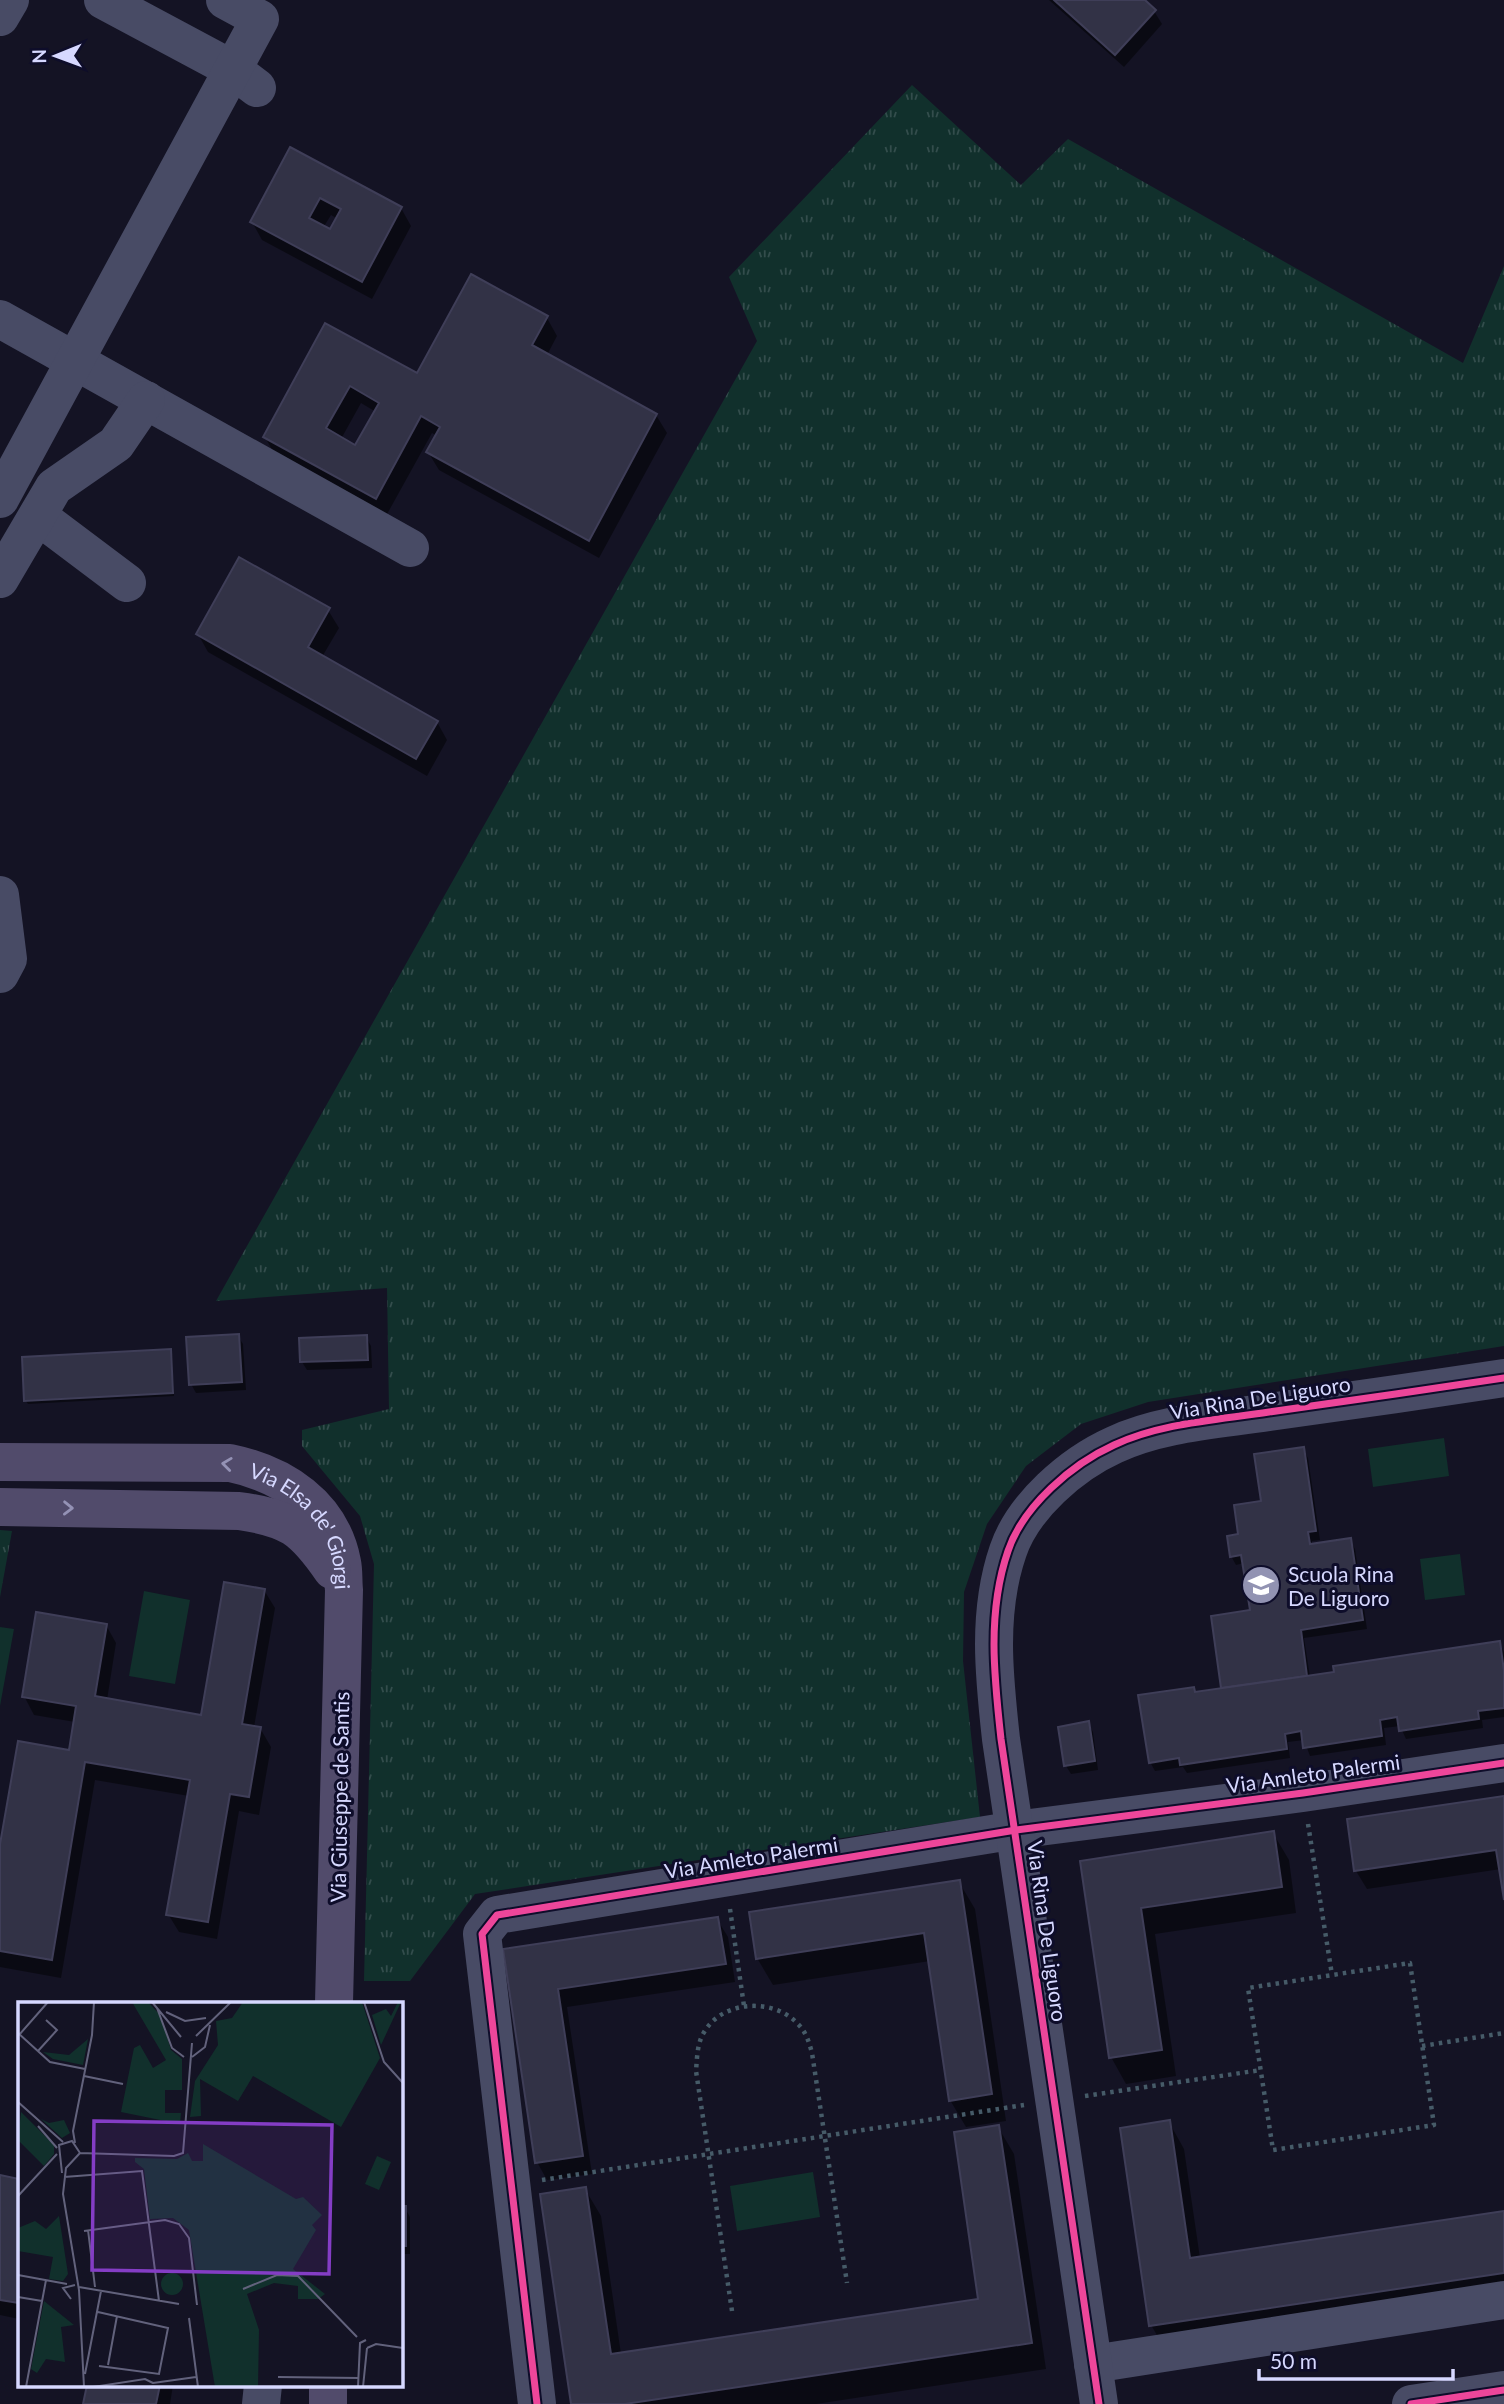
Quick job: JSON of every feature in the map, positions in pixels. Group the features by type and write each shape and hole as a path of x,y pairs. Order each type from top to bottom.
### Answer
{"main road":[{"name":"Via Elsa de' Giorgi","path":"0,1462 207,1462 230,1463 260,1470 285,1481 304,1494 320,1513 342,1562 344,1590"},
{"name":"Via Elsa de' Giorgi","path":"0,1507 239,1511 265,1514 288,1522 306,1535 344,1590"},
{"name":"Via Giuseppe de Santis","path":"334,2002 344,1590"},
{"path":"328,2386 328,2404"}],"street":[{"path":"0,17 9,0"},
{"path":"103,0 244,78"},
{"path":"0,499 75,361 244,78 260,19 225,0"},
{"path":"0,319 410,548"},
{"path":"0,579 54,487 116,444 146,400"},
{"path":"38,516 127,583"},
{"path":"0,895 8,959 0,974"},
{"name":"Via Rina De Liguoro","path":"1099,2404 993,1671 996,1604 1008,1550 1014,1536 1056,1483 1094,1455 1116,1443 1169,1427 1504,1378"},
{"name":"Via Amleto Palermi","path":"537,2404 482,1934 498,1915 1016,1830 1303,1793 1504,1763"},
{"path":"1093,2364 1504,2300"},
{"path":"261,2404 263,2386"},
{"path":"1411,2404 1504,2390"}],"path":[{"path":"1303,1793 1332,1975"},
{"path":"726,1879 744,2006"},
{"path":"1410,1963 1422,2046 1434,2125 1273,2150 1248,1988 1410,1963"},
{"path":"733,2311 696,2071 697,2051 703,2033 728,2011 744,2006 764,2006 780,2011 797,2023 808,2038 847,2283"},
{"path":"1422,2046 1504,2034"},
{"path":"511,2184 1261,2070"}],"green space":[{"path":"912,85 1021,185 1068,139 1463,363 1504,266 1504,1346 1148,1402 1081,1424 1026,1466 987,1524 964,1592 963,1661 980,1817 475,1894 410,1981 364,1981 374,1564 360,1516 302,1446 302,1430 389,1409 387,1288 216,1301 757,341 729,277"},
{"path":"1444,1438 1449,1476 1373,1487 1368,1449"},
{"path":"0,1530 12,1531 0,1597"},
{"path":"1460,1554 1465,1595 1425,1600 1420,1559"},
{"path":"144,1591 190,1600 175,1684 129,1676"},
{"path":"0,1627 14,1629 0,1706"},
{"path":"813,2172 820,2217 737,2231 730,2186"}],"building":[{"path":"1054,0 1145,0 1156,10 1115,55"},
{"path":"290,147 402,207 362,282 250,222","holes":["320,198 341,209 330,229 309,218"]},
{"path":"471,274 548,316 532,345 657,414 589,541 426,452 440,427 421,416 376,499 263,437 325,323 417,373","holes":["350,386 379,403 355,445 326,428"]},
{"path":"239,557 330,608 308,647 438,721 416,759 196,634"},
{"path":"239,1334 242,1382 189,1385 186,1337"},
{"path":"367,1335 368,1360 300,1362 299,1338"},
{"path":"171,1349 173,1393 24,1401 22,1357"},
{"path":"1304,1447 1316,1531 1308,1532 1310,1544 1351,1538 1363,1620 1301,1630 1307,1676 1221,1688 1211,1616 1250,1610 1241,1555 1230,1557 1227,1536 1238,1534 1234,1505 1261,1501 1254,1454"},
{"path":"224,1582 265,1589 242,1724 261,1727 249,1797 230,1794 208,1922 166,1915 190,1780 85,1762 52,1960 0,1951 0,1844 18,1741 69,1750 76,1706 22,1697 36,1612 107,1624 95,1696 201,1715"},
{"path":"1500,1641 1504,1671 1504,1708 1478,1711 1479,1719 1399,1731 1397,1717 1380,1720 1382,1736 1303,1748 1301,1731 1285,1734 1287,1749 1180,1765 1179,1758 1149,1763 1138,1695 1194,1687 1195,1692 1334,1672 1333,1666"},
{"path":"1089,1721 1095,1761 1064,1766 1058,1727"},
{"path":"1504,1796 1504,1900 1496,1850 1354,1871 1347,1819"},
{"path":"1274,1831 1282,1887 1141,1908 1162,2050 1109,2058 1080,1861"},
{"path":"960,1880 992,2094 949,2101 924,1933 756,1959 749,1912"},
{"path":"718,1917 726,1964 558,1989 583,2156 535,2163 503,1949"},
{"path":"1170,2120 1190,2258 1504,2211 1504,2273 1149,2326 1120,2128"},
{"path":"999,2125 1032,2343 625,2404 571,2404 540,2194 586,2187 611,2354 978,2299 954,2132"},
{"path":"0,2175 18,2179 18,2303 0,2300"},
{"path":"402,2206 406,2206 406,2246 402,2246"},
{"path":"87,2386 160,2386 156,2404 83,2404"}],"cycle path":[{"path":"1099,2404 998,1715 995,1621 1001,1574 1008,1551 1025,1518 1051,1488 1098,1453 1132,1438 1190,1423 1504,1378"},
{"path":"537,2404 482,1934 497,1915 1016,1830 1303,1793 1504,1763"},
{"path":"1411,2404 1504,2390"}],"place":[{"name":"Scuola Rina De Liguoro","path":"1261,1585"}]}
